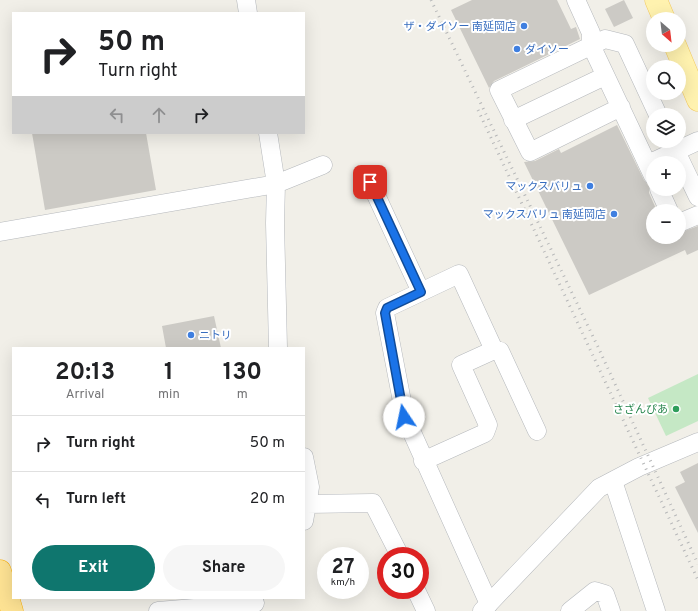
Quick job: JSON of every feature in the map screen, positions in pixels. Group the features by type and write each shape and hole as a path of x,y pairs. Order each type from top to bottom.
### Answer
{"highway":[{"path":"0,571 12,611"}],"main road":[{"path":"656,0 661,12"},
{"path":"678,52 698,100"}],"street":[{"path":"246,0 248,12"},
{"path":"580,1 591,33 591,45 646,161"},
{"path":"621,107 530,152 499,90 605,39 625,44 655,108"},
{"path":"513,120 605,76"},
{"path":"268,134 276,184 275,222 278,347"},
{"path":"686,143 698,141"},
{"path":"663,156 671,148"},
{"path":"674,148 698,198"},
{"path":"0,232 276,184 324,165"},
{"path":"370,182 421,292"},
{"path":"686,220 698,215"},
{"path":"494,350 460,274 387,308 385,313 404,417 486,608 599,488 698,442"},
{"path":"423,461 485,433 488,425 461,365 494,350 500,351 537,431"},
{"path":"305,462 310,487 305,513 373,503 395,547"},
{"path":"613,481 656,611"},
{"path":"570,611 595,591 605,594 611,611"},
{"path":"420,599 426,611"},
{"path":"158,611 256,604"}],"green space":[{"name":"さざんぴあ","path":"698,374 698,421 666,436 648,398"}],"building":[{"name":"ダイソー","path":"472,0 557,0 571,29 576,27 580,39 494,81 489,88 451,10"},
{"path":"624,0 633,18 614,27 605,9"},
{"name":"マックスバリュ","path":"617,125 646,182 646,196 650,196 654,204 646,204 646,244 686,244 686,230 698,226 698,250 687,255 685,250 589,295 524,162 535,161 559,149 561,153"},
{"path":"32,134 146,134 156,190 45,210"},
{"name":"ニトリ","path":"214,316 221,347 166,347 162,326"},
{"path":"698,463 698,533 675,487 685,482 680,472"}],"railway":[{"path":"431,0 598,347 698,564"},
{"path":"478,110 698,580"}],"place":[{"name":"ザ・ダイソー 南延岡店","path":"524,26"},
{"name":"ダイソー","path":"517,49"},
{"name":"マックスバリュ","path":"590,186"},
{"name":"マックスバリュ 南延岡店","path":"614,214"},
{"name":"ニトリ","path":"191,335"},
{"name":"さざんぴあ","path":"676,409"}],"route":[{"path":"370,182 421,292 387,308 385,313 404,417"}]}
